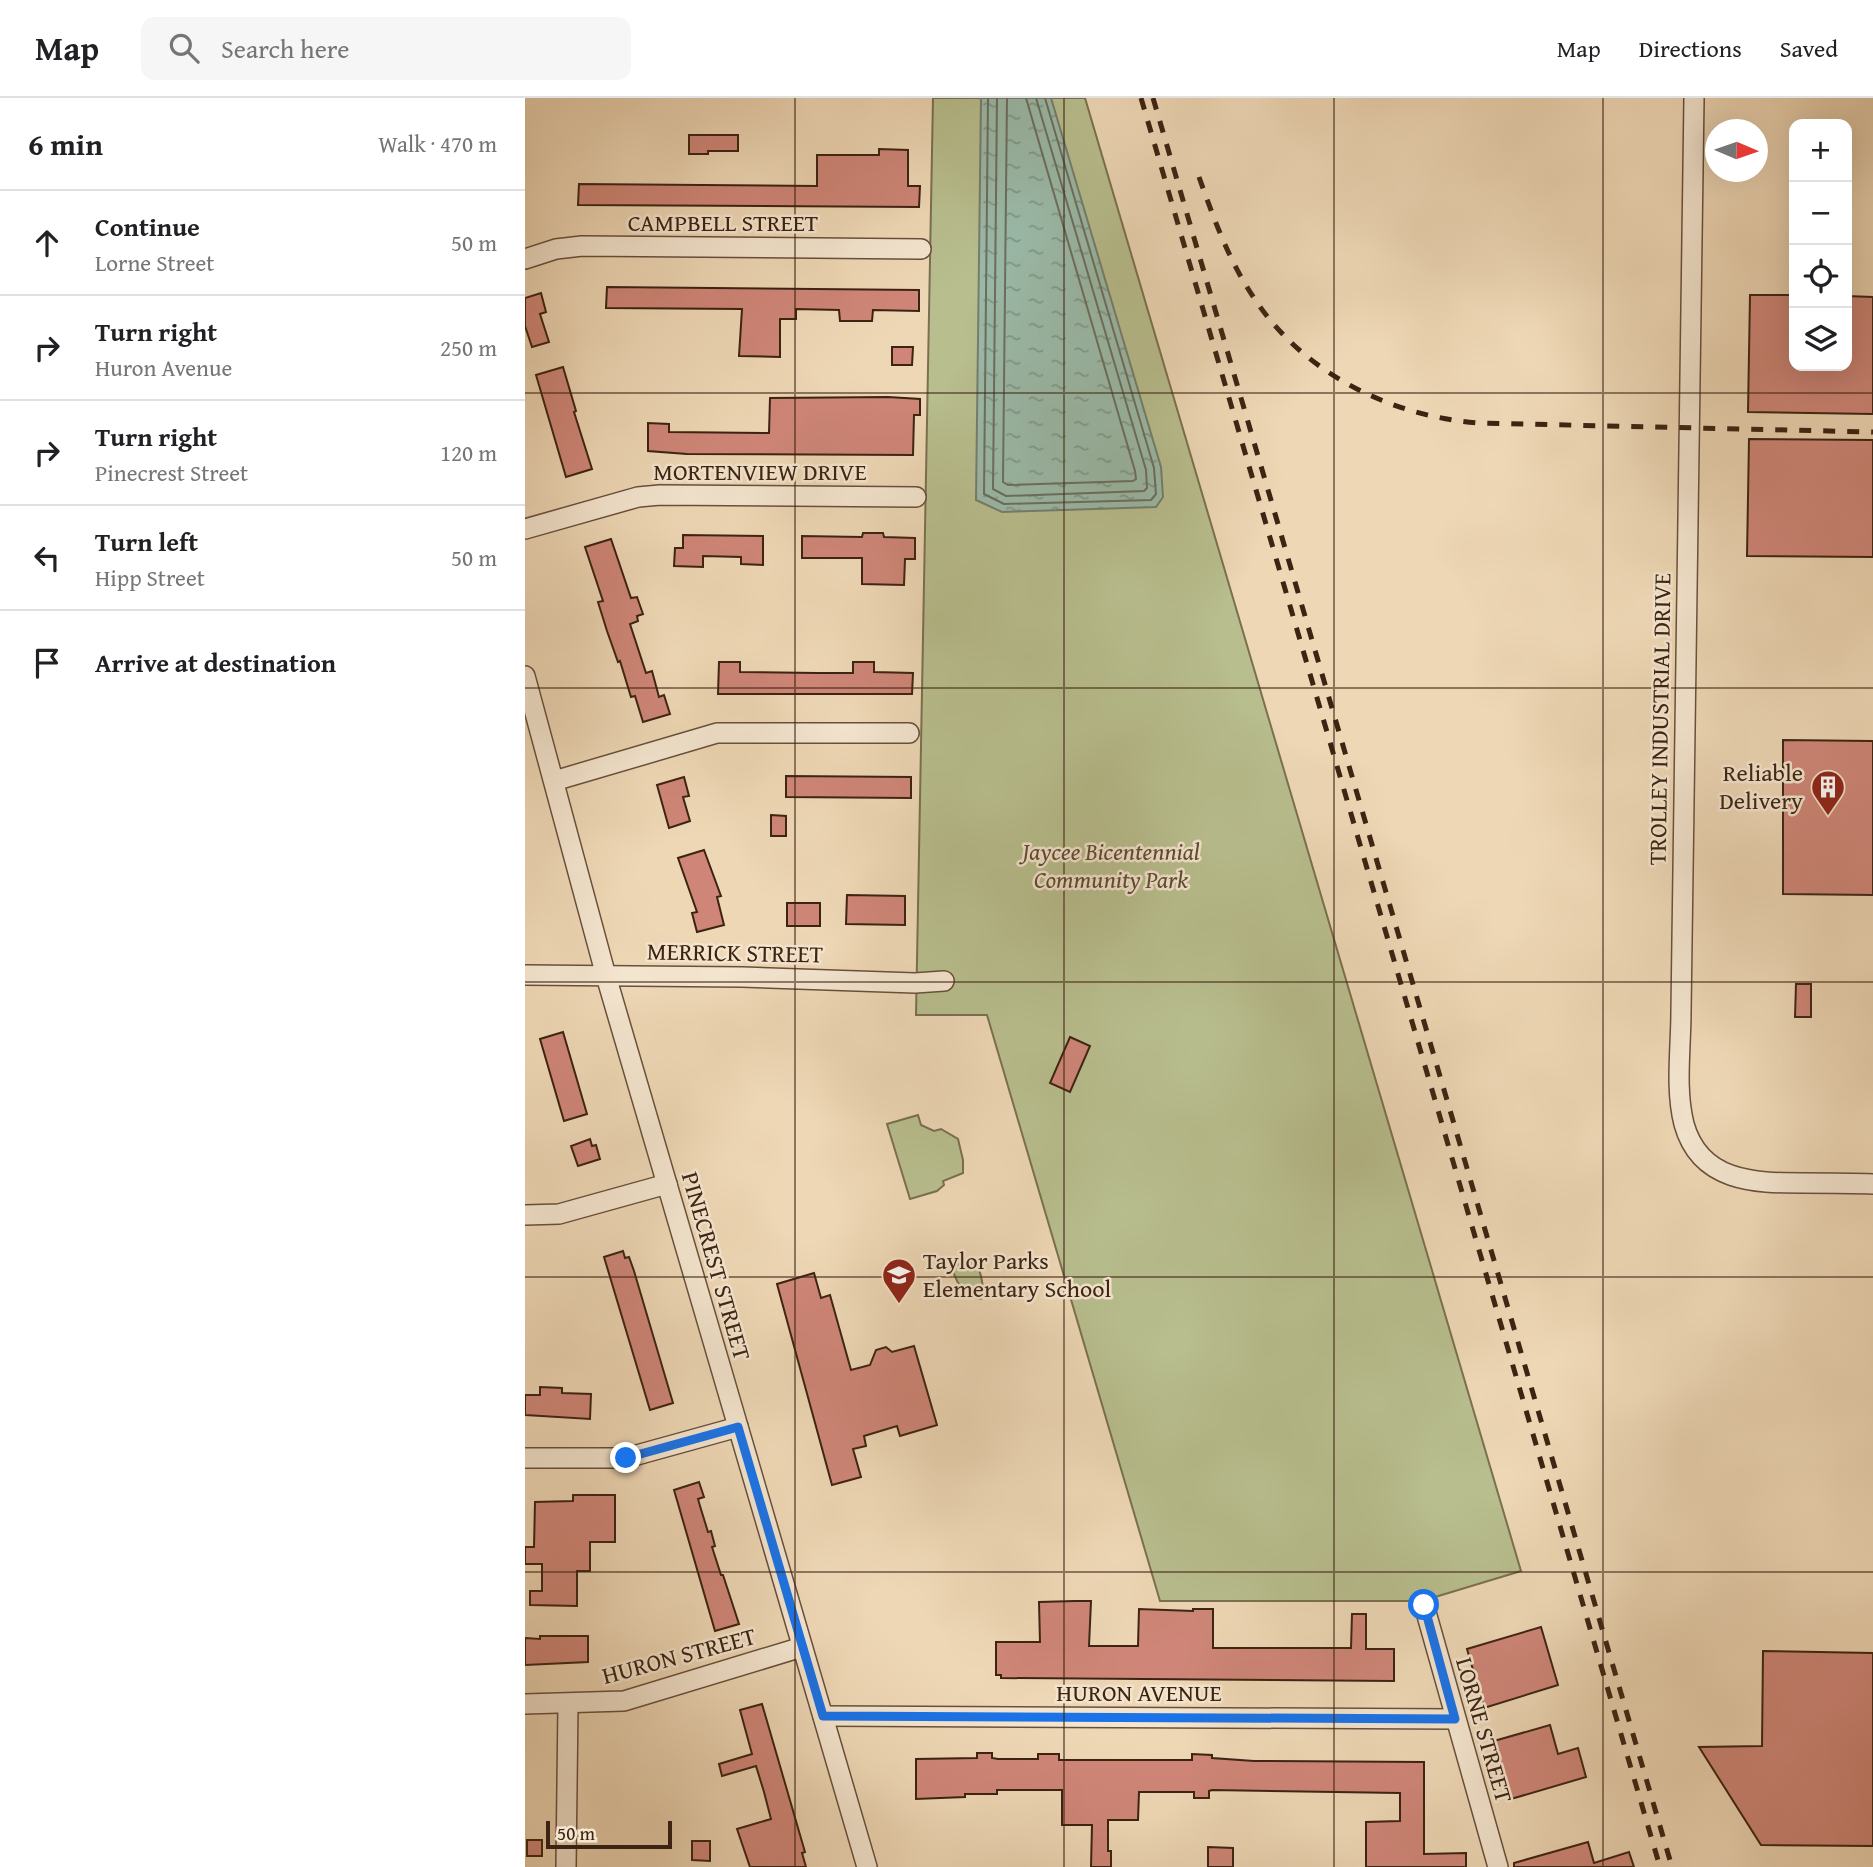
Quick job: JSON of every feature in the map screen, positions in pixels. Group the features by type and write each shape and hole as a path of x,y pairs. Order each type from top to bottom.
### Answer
{"street":[{"name":"TROLLEY INDUSTRIAL DRIVE","path":"1695,98 1681,1036 1681,1098 1684,1124 1700,1157 1712,1166 1745,1181 1873,1184"},
{"name":"CAMPBELL STREET","path":"525,259 556,249 582,246 921,249"},
{"name":"MORTENVIEW DRIVE","path":"525,529 638,497 660,495 916,497"},
{"name":"PINECREST STREET","path":"526,685 606,976 867,1867"},
{"path":"554,781 717,733 909,733"},
{"name":"MERRICK STREET","path":"525,975 742,976 915,983 944,981"},
{"path":"525,1215 559,1214 667,1184"},
{"path":"525,1458 636,1457 738,1427"},
{"name":"LORNE STREET","path":"1424,1605 1498,1867"},
{"name":"HURON STREET","path":"525,1704 624,1701 802,1647"},
{"path":"566,1867 568,1704"},
{"name":"HURON AVENUE","path":"823,1716 1455,1719"}],"green space":[{"name":"Jaycee Bicentennial Community Park","path":"933,98 1085,98 1521,1571 1422,1601 1160,1601 987,1015 916,1015"},
{"path":"918,1115 921,1125 934,1131 941,1129 958,1139 963,1173 943,1181 944,1185 937,1191 910,1199 887,1124"},
{"path":"971,1261 977,1263 981,1276 981,1299 964,1291 951,1266"}],"water":[{"path":"981,98 1051,98 1161,467 1163,497 1156,507 1002,512 976,500"}],"building":[{"path":"689,135 738,135 738,151 689,154"},
{"path":"879,149 908,150 908,186 920,186 919,207 578,205 579,184 817,186 817,155 879,155"},
{"path":"607,287 919,290 919,311 873,310 872,321 840,321 839,310 796,309 796,319 780,319 780,357 739,356 742,309 606,308"},
{"path":"541,293 546,312 540,314 549,342 532,347 525,326 525,298"},
{"path":"1750,295 1789,295 1789,371 1852,371 1852,296 1873,297 1873,414 1748,412"},
{"path":"892,347 913,347 912,365 892,365"},
{"path":"563,367 592,469 566,477 536,375"},
{"path":"770,398 920,399 920,415 914,415 913,455 687,454 648,451 648,423 669,424 669,432 769,433"},
{"path":"1749,439 1873,440 1873,557 1747,556"},
{"path":"863,533 915,538 915,559 905,559 904,585 862,584 862,558 802,558 802,536 862,537"},
{"path":"683,535 763,536 763,565 741,564 741,557 703,556 703,567 674,566 675,548 683,548"},
{"path":"611,539 631,598 637,597 643,614 637,616 638,621 630,624 646,673 652,671 659,697 664,695 670,714 643,722 635,696 631,697 607,631 598,602 603,601 585,547"},
{"path":"719,662 740,662 740,672 853,673 853,662 874,662 874,672 913,673 912,694 718,694"},
{"name":"Reliable Delivery","path":"1783,740 1873,741 1873,895 1783,894"},
{"path":"786,776 911,777 911,798 786,797"},
{"path":"684,777 689,796 683,797 690,821 669,828 657,785"},
{"path":"771,815 786,816 786,836 771,836"},
{"path":"704,850 721,896 717,897 724,925 697,932 692,913 697,912 678,858"},
{"path":"847,895 905,896 905,925 846,924"},
{"path":"787,903 820,903 820,926 787,926"},
{"path":"1796,984 1811,984 1811,1017 1795,1017"},
{"path":"563,1032 587,1114 564,1121 540,1039"},
{"path":"1070,1037 1090,1046 1070,1092 1050,1083"},
{"path":"590,1139 592,1146 596,1145 600,1159 578,1166 571,1146"},
{"path":"623,1251 625,1258 629,1257 634,1271 673,1403 650,1410 604,1257"},
{"path":"814,1273 821,1298 830,1295 851,1370 870,1365 876,1350 886,1347 892,1352 914,1346 937,1425 900,1436 897,1426 864,1436 866,1446 853,1449 861,1477 832,1485 777,1284"},
{"path":"540,1387 562,1388 562,1393 591,1394 590,1419 525,1415 525,1395 540,1395"},
{"path":"699,1482 704,1497 698,1499 708,1532 711,1531 715,1546 712,1547 739,1624 715,1631 674,1490"},
{"path":"573,1495 615,1495 615,1542 590,1542 590,1571 577,1571 577,1606 530,1605 530,1591 542,1591 542,1564 525,1564 525,1547 534,1547 535,1502 573,1501"},
{"path":"1091,1601 1089,1646 1138,1646 1139,1609 1213,1609 1213,1648 1351,1648 1352,1614 1366,1614 1366,1649 1394,1649 1394,1681 1001,1678 1001,1675 996,1675 996,1642 1040,1642 1039,1602"},
{"path":"1541,1627 1558,1685 1484,1708 1467,1649"},
{"path":"540,1636 588,1636 588,1662 525,1665 525,1638 540,1639"},
{"path":"1763,1651 1873,1653 1873,1846 1761,1845 1699,1747 1762,1746"},
{"path":"762,1704 805,1852 802,1853 806,1867 750,1867 737,1829 771,1819 756,1766 722,1776 719,1764 752,1754 740,1710"},
{"path":"1550,1725 1558,1754 1578,1748 1586,1777 1511,1799 1494,1741"},
{"path":"977,1753 992,1753 992,1758 998,1759 1038,1759 1038,1754 1059,1754 1059,1760 1192,1760 1192,1754 1254,1761 1424,1762 1424,1854 1466,1853 1466,1867 1366,1867 1366,1822 1400,1821 1400,1793 1212,1790 1209,1791 1209,1798 1194,1798 1194,1792 1139,1792 1138,1820 1108,1820 1111,1867 1091,1867 1092,1825 1062,1825 1062,1790 997,1790 997,1794 916,1799 916,1759 977,1758"},
{"path":"527,1840 542,1840 542,1856 527,1856"},
{"path":"692,1841 710,1841 710,1861 692,1860"},
{"path":"1588,1842 1594,1863 1629,1852 1634,1867 1514,1867 1514,1863"},
{"path":"1208,1847 1233,1848 1233,1867 1208,1867"}],"railway":[{"path":"1141,98 1660,1867"},
{"path":"1153,98 1672,1867"},
{"path":"1199,177 1216,224 1237,269 1274,325 1323,369 1381,400 1445,419 1478,423 1873,432"}],"place":[{"name":"Reliable Delivery","path":"1828,817"},
{"name":"Taylor Parks Elementary School","path":"899,1305"}],"route":[{"path":"626,1458 738,1427 823,1716 1455,1719 1424,1605"}]}
